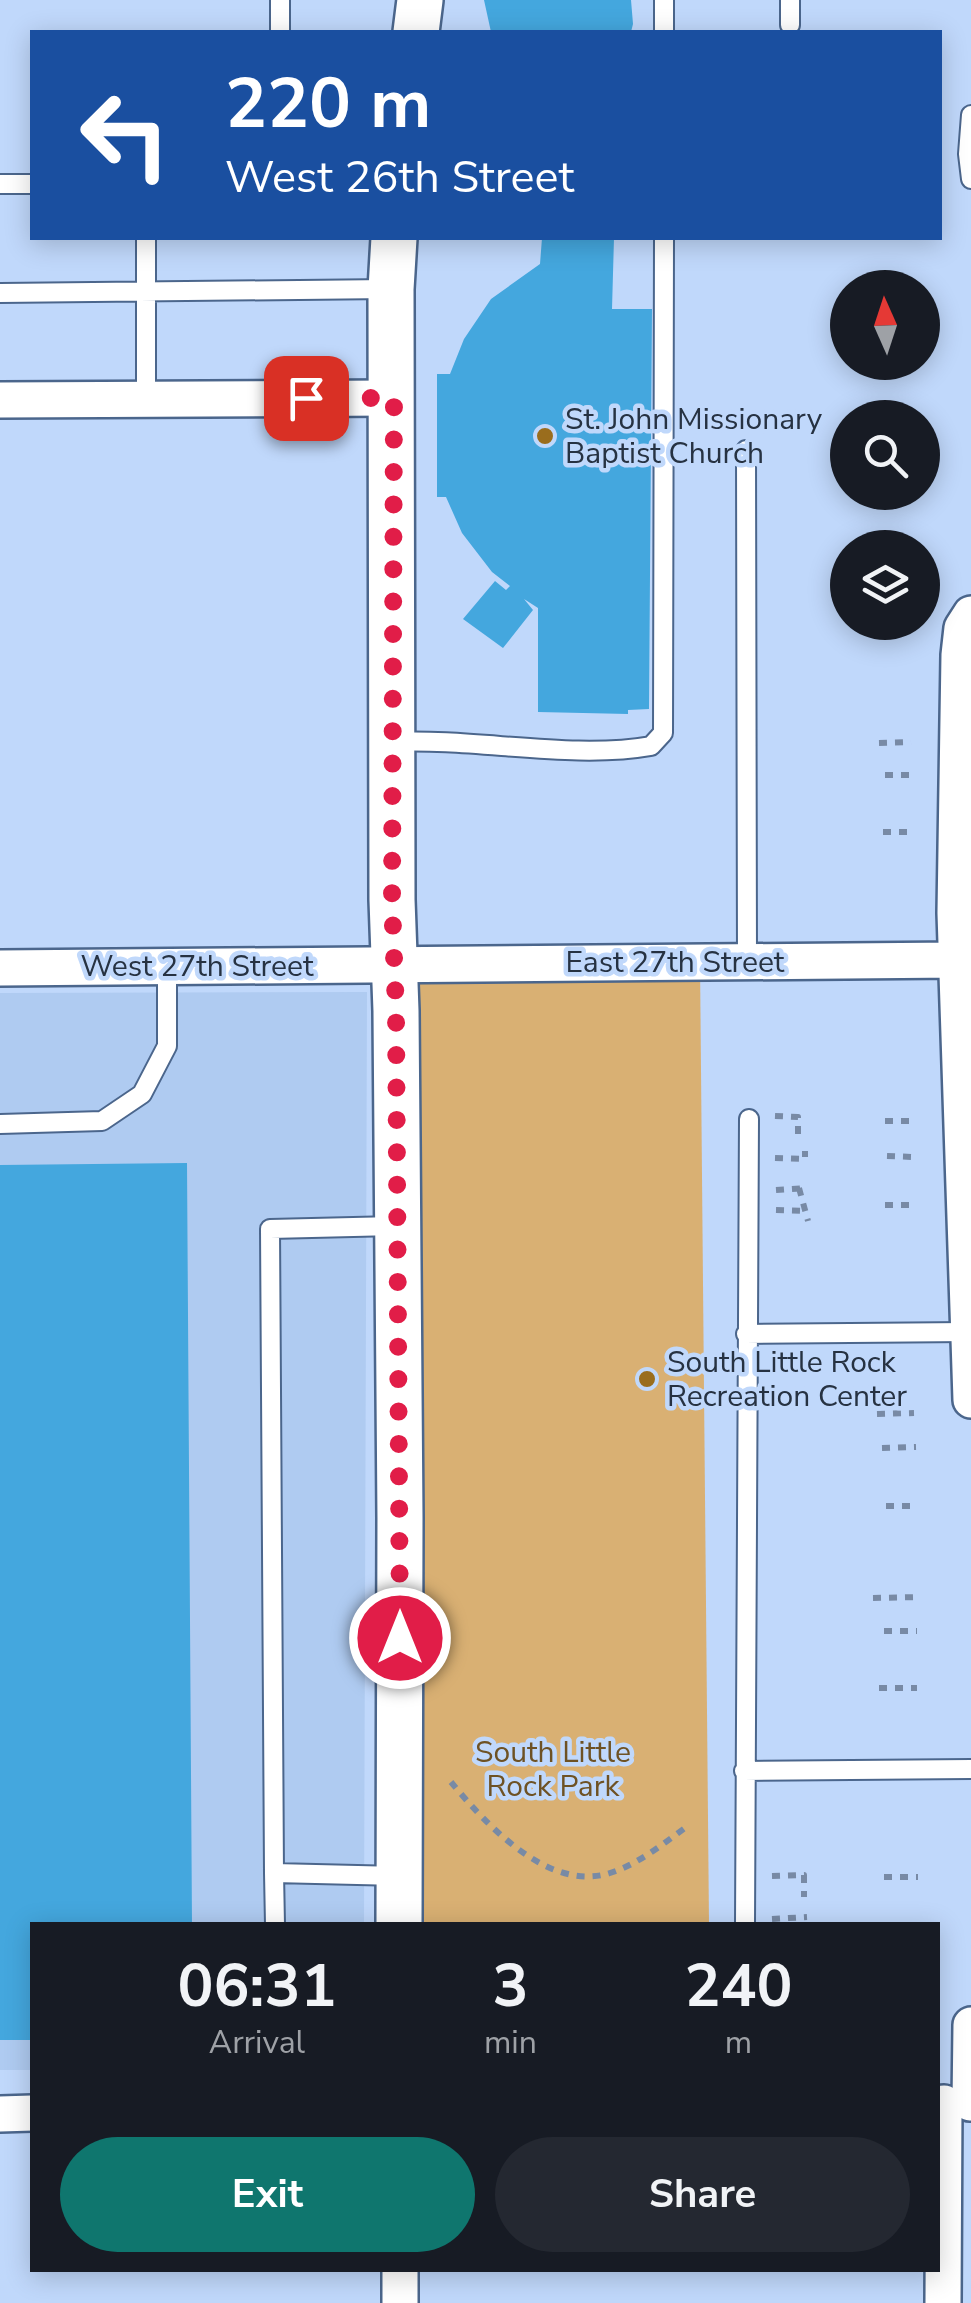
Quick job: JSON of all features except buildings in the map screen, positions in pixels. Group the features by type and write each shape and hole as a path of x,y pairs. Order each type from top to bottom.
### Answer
{"street":[{"path":"416,30 420,0"},
{"path":"394,240 392,742 398,1226 399,1922"},
{"path":"0,400 394,398"},
{"path":"971,614 962,628 959,655 957,960 971,1400"},
{"name":"East 27th Street","path":"394,964 957,960"},
{"name":"West 27th Street","path":"0,968 394,964"},
{"path":"944,2303 956,2103 971,2025"},
{"path":"0,2114 30,2113"},
{"path":"400,2272 400,2303"}],"lane":[{"path":"280,0 280,30"},
{"path":"664,0 664,30"},
{"path":"790,0 790,25"},
{"path":"971,115 971,179"},
{"path":"0,184 30,184"},
{"path":"146,240 146,398"},
{"path":"392,742 436,740 618,750 651,746 663,733 664,240"},
{"path":"0,293 391,289"},
{"path":"746,450 747,962"},
{"path":"0,1124 102,1121 142,1094 167,1046 167,966"},
{"path":"745,1922 749,1120"},
{"path":"275,1922 270,1229 398,1226"},
{"path":"746,1334 970,1332"},
{"path":"744,1771 971,1769"},
{"path":"274,1873 399,1876"}],"path":[{"path":"879,742 911,742"},
{"path":"885,775 912,775"},
{"path":"884,832 912,832"},
{"path":"774,1116 798,1117 798,1137"},
{"path":"884,1121 915,1122"},
{"path":"774,1158 805,1158 804,1151"},
{"path":"887,1156 914,1157"},
{"path":"774,1190 803,1188 800,1197 808,1211 808,1221"},
{"path":"885,1205 914,1205"},
{"path":"774,1210 808,1211"},
{"path":"877,1414 914,1414"},
{"path":"882,1448 916,1447"},
{"path":"886,1506 918,1506"},
{"path":"873,1598 920,1598"},
{"path":"884,1631 917,1631"},
{"path":"879,1688 917,1688"},
{"path":"450,1782 486,1825 523,1854 580,1875 606,1875 632,1864 689,1826"},
{"path":"772,1876 804,1875 804,1897"},
{"path":"884,1878 918,1877"},
{"path":"772,1919 807,1918"}],"shaded area":[{"path":"367,992 364,1922 30,1922 30,2070 0,2070 0,993"}],"green space":[{"name":"South Little Rock Park","path":"700,962 709,1922 399,1922 394,964"}],"place":[{"name":"St. John Missionary Baptist Church","path":"545,436"},
{"name":"South Little Rock Recreation Center","path":"647,1379"}],"route":[{"path":"306,398 394,398 392,900 400,1638"}]}
